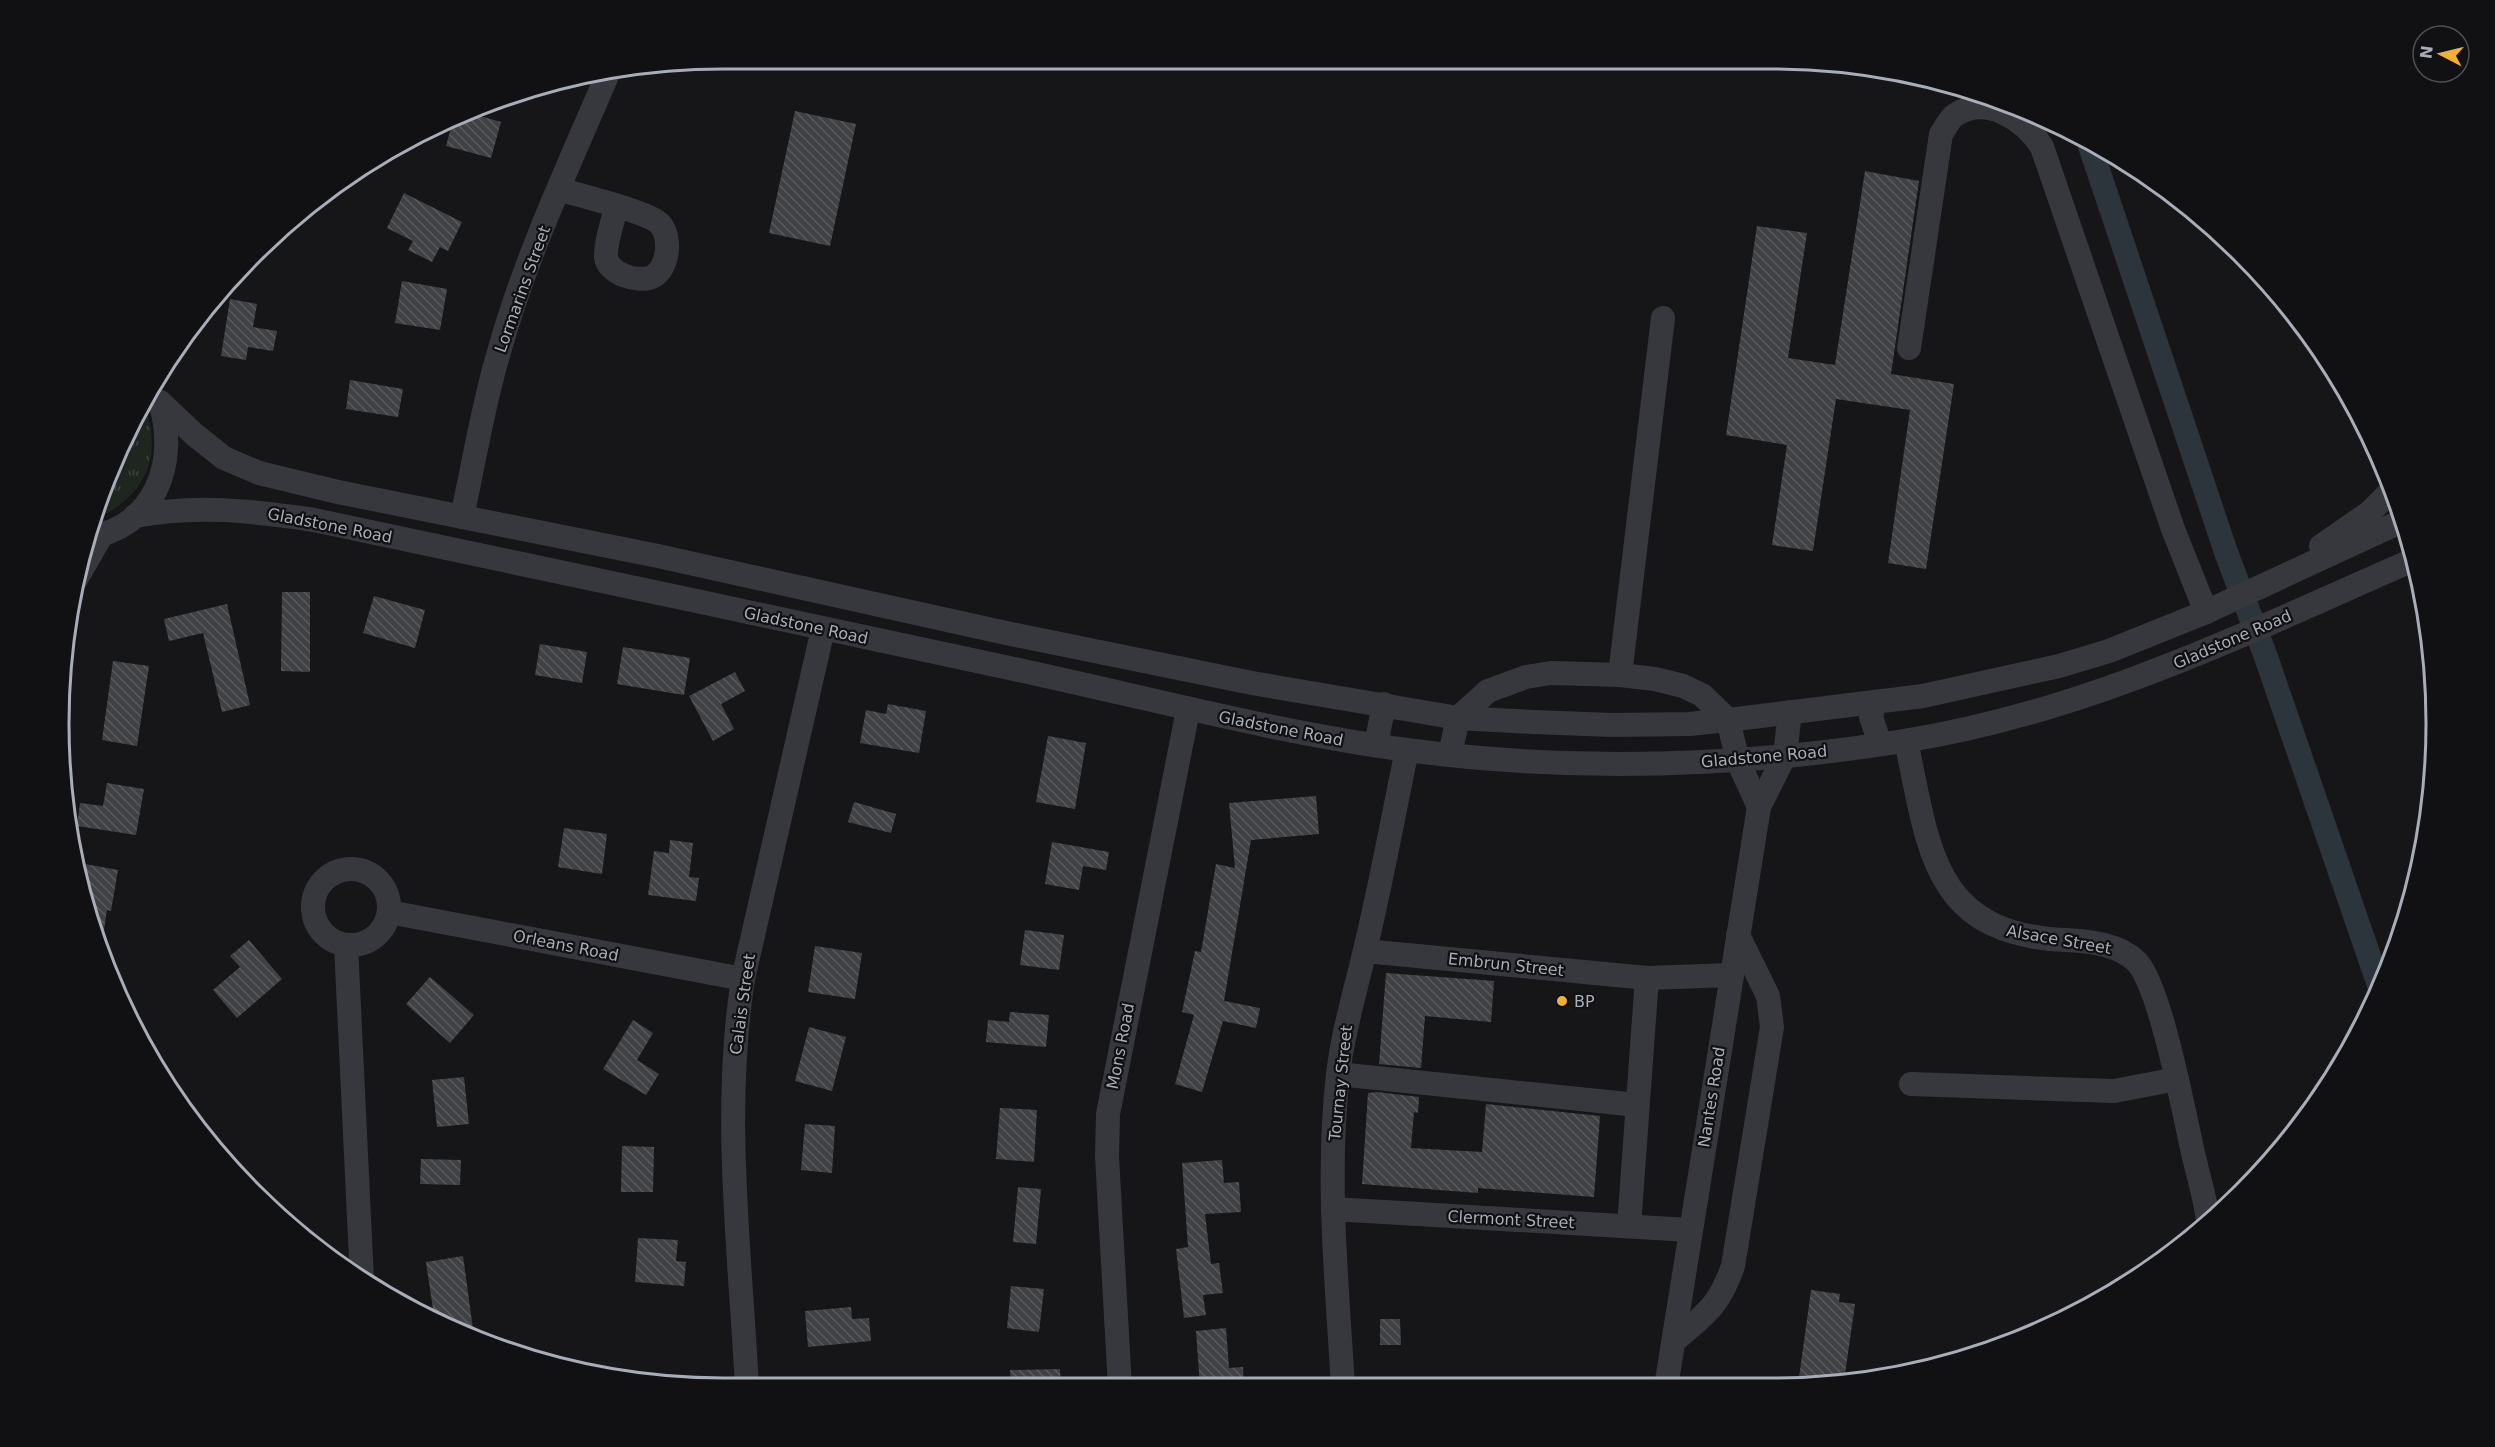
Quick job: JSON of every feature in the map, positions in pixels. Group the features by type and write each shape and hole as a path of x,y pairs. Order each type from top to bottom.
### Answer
{"street":[{"name":"Lormarins Street","path":"462,517 498,352 520,288 605,81"},
{"path":"1909,348 1941,134 1953,116 1974,108 2011,115 2030,129 2042,147 2173,529 2217,607"},
{"path":"559,189 616,207"},
{"path":"1620,675 1664,318"},
{"name":"Gladstone Road","path":"157,395 195,435 224,458 259,473 1166,666 1458,717 1613,725 1689,724 1874,704 1923,696 2059,666 2109,651 2217,607 2395,524"},
{"path":"97,536 119,528 135,516 152,497 163,475 168,450 167,426 157,396"},
{"path":"2264,585 2370,512 2385,497"},
{"name":"Gladstone Road","path":"135,516 170,509 244,509 314,520 1219,716 1407,750 1528,761 1609,764 1738,761 1906,741 2057,707 2144,677 2406,563"},
{"path":"429,544 430,523 437,512"},
{"path":"484,556 492,523"},
{"path":"794,623 793,603 801,588"},
{"path":"854,636 860,614 860,601"},
{"name":"Calais Street","path":"747,1378 732,1098 736,1025 743,979 823,629"},
{"path":"1160,703 1166,666"},
{"path":"1450,754 1458,717 1488,691 1526,677 1551,673 1620,675 1683,686 1702,695 1728,720 1738,761 1759,807"},
{"path":"1219,716 1227,678"},
{"path":"1923,696 1932,720 1933,735"},
{"path":"1376,745 1384,704"},
{"path":"1874,704 1871,717 1880,744"},
{"name":"Mons Road","path":"1119,1378 1107,1157 1108,1114 1188,710"},
{"name":"Nantes Road","path":"1668,1378 1689,1230 1759,807 1785,755 1791,712"},
{"name":"Alsace Street","path":"1906,741 1930,851 1948,887 1962,903 1984,921 2008,932 2040,939 2100,944 2121,951 2136,962 2148,978 2177,1079 2206,1213"},
{"name":"Tournay Street","path":"1342,1378 1333,1209 1333,1140 1338,1074 1346,1021 1365,951 1407,750"},
{"path":"348,868 370,873 386,890 389,912 379,933 369,941 346,945 326,936 314,917 314,894 328,876 348,868"},
{"name":"Orleans Road","path":"389,912 743,979"},
{"path":"1674,1341 1713,1308 1724,1292 1733,1266 1772,1027 1768,996 1738,935"},
{"path":"346,945 361,1269"},
{"name":"Embrun Street","path":"1365,951 1647,978 1731,975"},
{"path":"1629,1226 1647,978"},
{"path":"1338,1074 1637,1105"},
{"path":"1911,1084 2115,1091 2177,1079"},
{"name":"Clermont Street","path":"1333,1209 1689,1230"}],"green space":[{"path":"147,415 152,440 151,457 146,473 126,500 103,515 119,473"}],"building":[{"path":"795,111 856,124 830,246 769,233"},
{"path":"481,116 501,122 491,158 446,146 451,129"},
{"path":"1865,171 1919,181 1891,374 1954,384 1926,569 1888,563 1910,410 1836,399 1813,551 1772,545 1787,445 1726,435 1757,226 1807,233 1788,358 1835,365"},
{"path":"404,193 462,222 448,251 440,247 432,262 408,250 413,241 387,228"},
{"path":"402,281 447,289 440,330 395,323"},
{"path":"230,299 257,304 253,327 277,331 273,351 248,347 246,360 221,356"},
{"path":"350,380 403,389 398,417 346,409"},
{"path":"282,592 310,592 310,672 281,671"},
{"path":"374,596 425,610 415,648 363,633"},
{"path":"227,604 250,705 222,712 203,633 169,641 164,619"},
{"path":"540,644 587,652 582,683 535,675"},
{"path":"623,647 690,658 684,695 617,684"},
{"path":"113,661 149,666 137,746 102,740"},
{"path":"735,672 745,691 721,704 734,729 713,741 689,696"},
{"path":"888,704 926,711 919,753 860,743 866,710 886,714"},
{"path":"1048,736 1086,743 1075,809 1036,802"},
{"path":"107,783 144,789 136,835 78,826 80,803 103,806"},
{"path":"1316,796 1319,834 1251,840 1224,1001 1260,1008 1256,1028 1223,1021 1202,1092 1175,1084 1194,1015 1182,1012 1195,951 1201,952 1216,864 1235,868 1229,803"},
{"path":"854,802 896,814 891,833 848,822"},
{"path":"564,828 607,834 602,874 558,867"},
{"path":"670,840 693,843 689,877 699,878 696,901 648,895 654,851 669,853"},
{"path":"1052,842 1109,852 1106,870 1083,866 1079,890 1045,884"},
{"path":"85,864 118,870 111,911 107,910 104,933"},
{"path":"1025,930 1064,935 1059,970 1020,965"},
{"path":"249,940 282,979 237,1018 213,990 240,967 230,956"},
{"path":"815,946 862,953 855,999 808,992"},
{"path":"1386,973 1494,981 1491,1022 1425,1016 1421,1068 1379,1064"},
{"path":"430,977 474,1015 450,1043 406,1004"},
{"path":"1010,1012 1049,1015 1046,1047 986,1042 988,1020 1009,1022"},
{"path":"633,1020 653,1033 637,1060 659,1074 646,1095 603,1069"},
{"path":"809,1027 846,1037 832,1091 795,1081"},
{"path":"464,1077 469,1124 437,1127 432,1080"},
{"path":"1368,1093 1419,1097 1418,1113 1414,1112 1411,1148 1482,1152 1486,1104 1600,1116 1594,1197 1478,1188 1478,1193 1362,1184"},
{"path":"1000,1108 1037,1110 1034,1162 996,1159"},
{"path":"805,1124 835,1126 832,1173 801,1170"},
{"path":"622,1146 654,1147 653,1192 621,1192"},
{"path":"421,1159 461,1160 460,1185 420,1184"},
{"path":"1222,1160 1224,1183 1239,1182 1241,1212 1205,1214 1211,1264 1219,1263 1223,1293 1203,1295 1206,1315 1184,1318 1176,1249 1188,1247 1182,1163"},
{"path":"1018,1187 1041,1189 1036,1244 1013,1242"},
{"path":"638,1238 678,1240 676,1261 686,1262 684,1286 635,1282"},
{"path":"463,1256 473,1328 433,1311 426,1262"},
{"path":"1011,1286 1044,1289 1039,1332 1007,1328"},
{"path":"1811,1290 1840,1294 1839,1302 1855,1304 1845,1373 1799,1377"},
{"path":"851,1307 852,1319 869,1318 871,1341 808,1347 805,1311"},
{"path":"1380,1319 1400,1319 1401,1345 1380,1345"},
{"path":"1226,1328 1229,1368 1243,1367 1244,1378 1199,1378 1196,1331"},
{"path":"1060,1369 1060,1378 1010,1378 1010,1370"}],"waterway":[{"path":"2092,153 2227,555 2266,657 2376,975"}],"place":[{"name":"BP","path":"1562,1001"}]}
